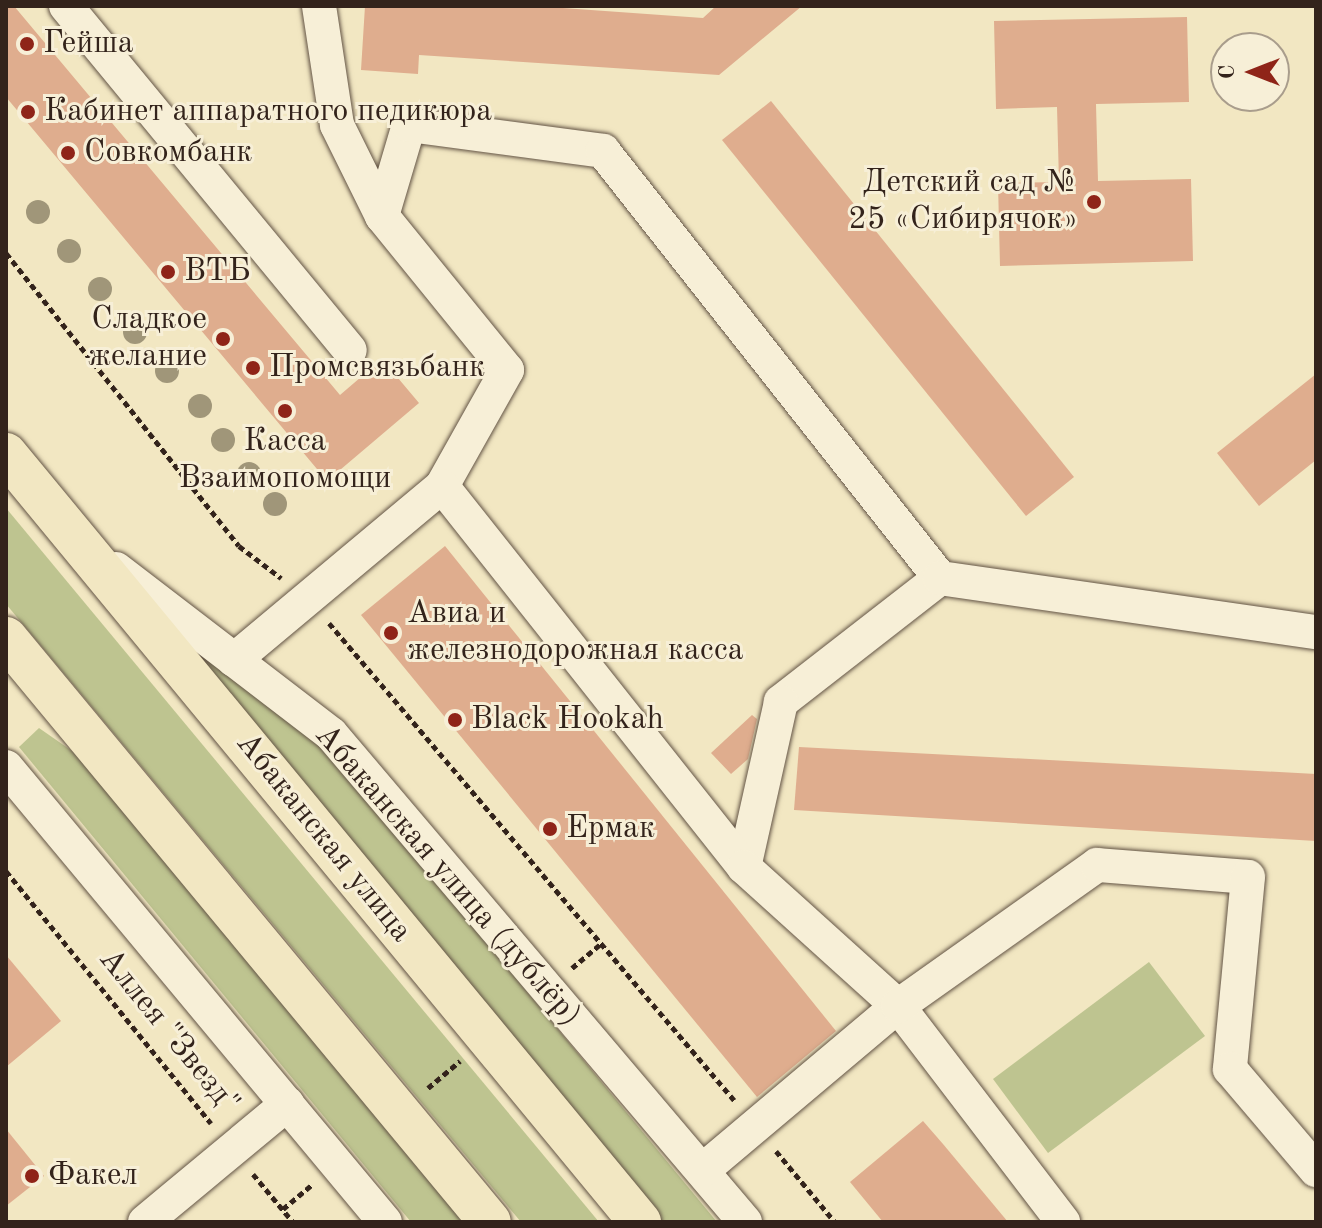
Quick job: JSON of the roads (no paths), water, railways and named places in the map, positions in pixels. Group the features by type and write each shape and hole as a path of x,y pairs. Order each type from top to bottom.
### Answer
{"main road":[{"name":"Абаканская улица","path":"6,454 640,1222"},
{"path":"6,638 490,1222"}],"street":[{"path":"66,6 350,350"},
{"path":"234,660 442,486 507,370 382,216 337,125 319,6"},
{"path":"382,216 409,125 603,151 940,578 1316,632"},
{"path":"442,486 744,867 898,1006 1063,1222"},
{"name":"Абаканская улица (дублёр)","path":"76,538 331,734 545,990 745,1222"},
{"path":"744,867 781,702 940,578"},
{"path":"6,767 385,1222"},
{"path":"703,1170 898,1006 1097,865 1248,877 1230,1069 1316,1170"},
{"path":"145,1222 287,1104"}],"place":[{"name":"Гейша","path":"27,44"},
{"name":"Кабинет аппаратного педикюра","path":"28,112"},
{"name":"Совкомбанк","path":"68,153"},
{"name":"Детский сад № 25 «Сибирячок»","path":"1094,202"},
{"name":"ВТБ","path":"168,272"},
{"name":"Сладкое желание","path":"223,339"},
{"name":"Промсвязьбанк","path":"253,368"},
{"name":"Касса Взаимопомощи","path":"285,411"},
{"name":"Авиа и железнодорожная касса","path":"391,633"},
{"name":"Black Hookah","path":"455,720"},
{"name":"Ермак","path":"550,829"},
{"name":"Факел","path":"32,1176"}]}
